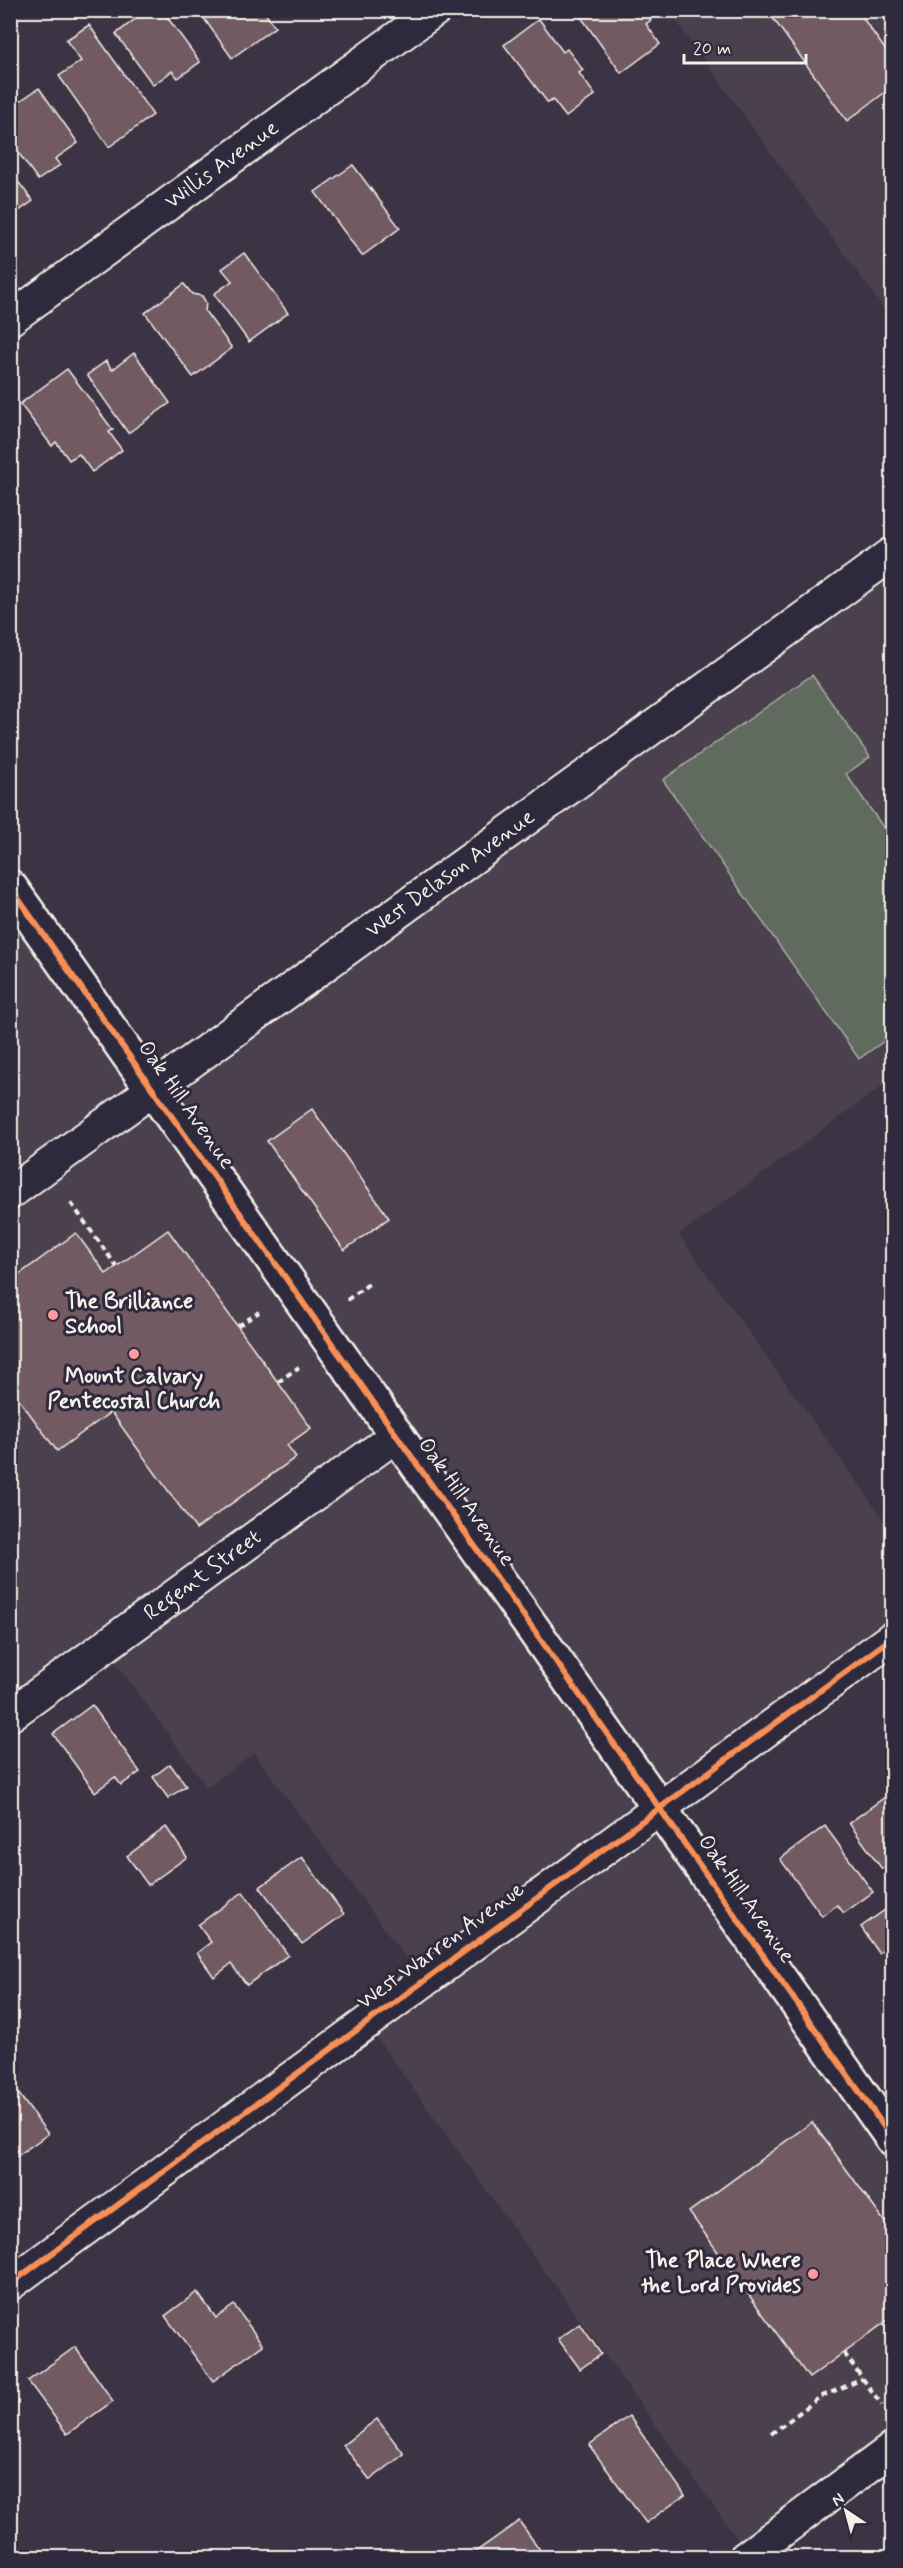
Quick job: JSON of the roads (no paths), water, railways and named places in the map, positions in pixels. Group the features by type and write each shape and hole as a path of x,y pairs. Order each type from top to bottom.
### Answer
{"street":[{"name":"Willis Avenue","path":"10,319 435,10"},
{"name":"West Delason Avenue","path":"10,1193 892,554"},
{"name":"Oak Hill Avenue","path":"10,887 892,2138"},
{"name":"Regent Street","path":"10,1715 397,1436"},
{"name":"West Warren Avenue","path":"10,2284 892,1638"},
{"path":"745,2558 892,2449"}],"place":[{"name":"The Brilliance School","path":"53,1315"},
{"name":"Mount Calvary Pentecostal Church","path":"134,1354"},
{"name":"The Place Where the Lord Provides","path":"813,2274"}]}
